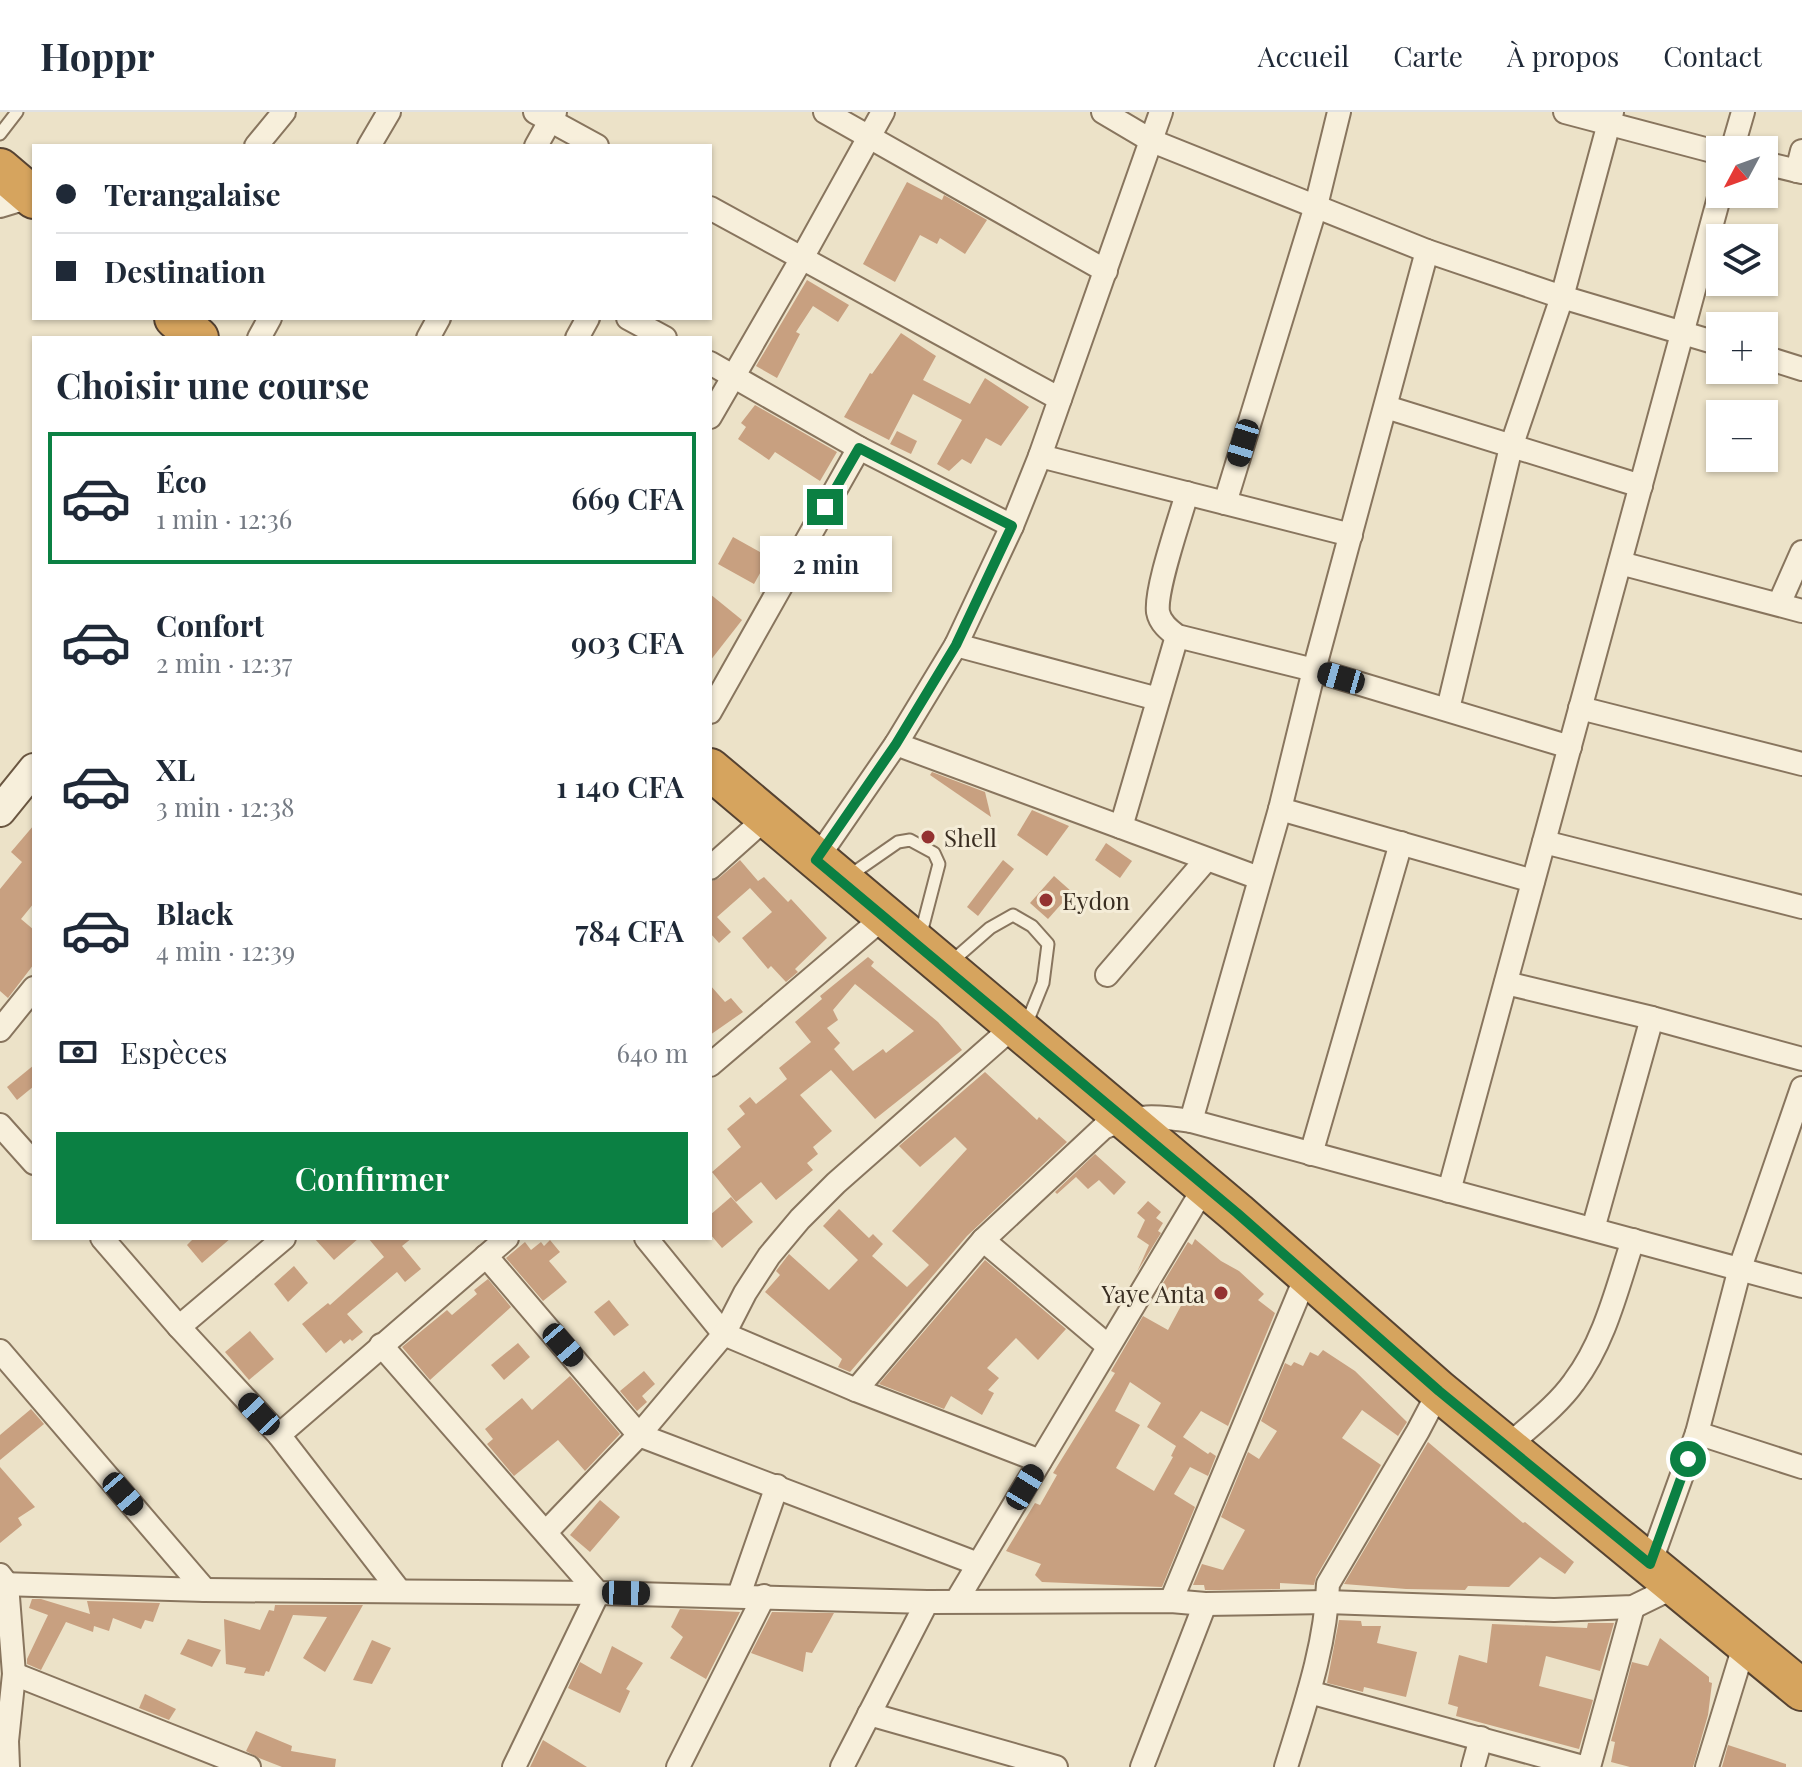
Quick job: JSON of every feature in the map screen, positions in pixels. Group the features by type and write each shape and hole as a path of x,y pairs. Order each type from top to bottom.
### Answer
{"highway":[{"path":"0,169 22,200"},
{"path":"177,320 196,336"},
{"path":"712,771 1205,1186 1439,1391 1802,1690"}],"main road":[{"path":"0,811 32,771"}],"street":[{"path":"258,144 284,112"},
{"path":"370,144 389,112"},
{"path":"825,112 1106,271"},
{"path":"712,414 883,112"},
{"path":"1103,112 1152,141 1427,251 1562,297 1706,339"},
{"path":"829,871 896,744 956,645 1012,526 1040,456 1161,112"},
{"path":"1225,503 1316,206 1339,112"},
{"path":"1565,112 1610,118 1706,149"},
{"path":"1736,136 1743,112"},
{"path":"537,144 547,115 594,144"},
{"path":"1448,709 1511,447 1562,297 1610,118"},
{"path":"1778,163 1800,164"},
{"path":"1449,1191 1716,208"},
{"path":"712,209 1060,399"},
{"path":"1191,1121 1280,809 1314,670 1427,251"},
{"path":"632,320 661,336"},
{"path":"1778,361 1802,369"},
{"path":"712,364 859,448 1012,526"},
{"path":"1386,407 1641,486"},
{"path":"712,708 859,448"},
{"path":"1040,456 1351,535"},
{"path":"1187,493 1159,596 1158,614 1165,627 1177,636 1314,670 1570,747"},
{"path":"1779,604 1802,552"},
{"path":"1620,563 1802,611"},
{"path":"1121,827 1177,636"},
{"path":"956,645 1158,699"},
{"path":"1580,708 1802,764"},
{"path":"896,744 1259,878"},
{"path":"1280,809 1533,881"},
{"path":"712,866 766,818"},
{"path":"1544,842 1802,907"},
{"path":"1311,1154 1401,843"},
{"path":"1107,975 1206,860"},
{"path":"712,1063 884,917"},
{"path":"1506,983 1652,1018 1802,1059"},
{"path":"0,1030 32,990"},
{"path":"1593,1229 1652,1018"},
{"path":"546,1532 639,1435 724,1334 769,1256 800,1219 836,1183 1018,1030"},
{"path":"1309,1692 1586,1767 1633,1607 1663,1575 1740,1268 1802,1088"},
{"path":"856,1390 983,1240 1103,1128 1124,1118 1160,1116 1191,1121 1802,1286"},
{"path":"0,1125 32,1161"},
{"path":"957,1600 1205,1186"},
{"path":"104,1240 279,1435 398,1589"},
{"path":"179,1327 282,1240"},
{"path":"279,1435 505,1240"},
{"path":"648,1240 724,1334 856,1390 1040,1461"},
{"path":"983,1240 1108,1346"},
{"path":"1508,1446 1564,1393 1585,1366 1607,1318 1633,1240"},
{"path":"486,1256 639,1435 978,1564"},
{"path":"1171,1601 1307,1274"},
{"path":"381,1345 598,1593"},
{"path":"0,1351 205,1590"},
{"path":"1286,1767 1309,1692 1328,1584 1439,1391"},
{"path":"1697,1433 1802,1467"},
{"path":"739,1595 777,1486"},
{"path":"8,1767 4,1741 14,1674 2,1581 205,1590 398,1589 927,1602 1327,1602 1554,1610 1633,1607"},
{"path":"514,1767 598,1593"},
{"path":"678,1767 764,1596"},
{"path":"842,1767 927,1602"},
{"path":"1142,1767 1205,1604"},
{"path":"1707,1767 1745,1643"},
{"path":"14,1674 249,1767"},
{"path":"869,1714 998,1760 1056,1767"},
{"path":"1473,1767 1481,1738"}],"lane":[{"path":"0,134 17,112"},
{"path":"829,871 898,842 910,840 934,853 939,864 931,956"},
{"path":"931,956 1013,915 1032,926 1048,944 1043,983 1018,1030"}],"building":[{"path":"907,182 942,200 944,195 987,220 965,254 940,238 937,244 920,235 895,282 863,264"},
{"path":"807,280 849,305 838,322 813,306 796,332 800,334 777,378 756,366"},
{"path":"901,333 936,356 923,380 970,404 985,378 1029,407 1001,446 986,438 971,464 962,459 949,471 937,464 962,420 913,394 889,440 844,417 870,373"},
{"path":"755,405 837,452 820,481 775,452 769,460 738,439 746,427 741,423"},
{"path":"897,431 917,441 911,454 890,444"},
{"path":"733,537 769,557 754,584 718,564"},
{"path":"712,596 742,620 712,658"},
{"path":"932,772 985,792 991,817 930,775"},
{"path":"1032,810 1069,826 1047,856 1017,835"},
{"path":"32,827 32,905 21,919 32,928 32,967 8,998 0,991 0,889 22,862 11,852"},
{"path":"1106,843 1132,861 1120,878 1095,860"},
{"path":"740,860 758,881 764,877 788,902 791,899 827,938 786,982 771,966 768,969 742,938 772,912 750,888 717,917 731,932 719,943 712,935 712,881"},
{"path":"1003,860 1014,869 978,916 967,907"},
{"path":"1054,876 1072,892 1048,919 1030,903"},
{"path":"868,957 874,962 871,966 938,1022 962,1050 875,1119 831,1070 800,1095 832,1131 813,1147 818,1154 807,1163 813,1170 776,1200 761,1182 736,1202 712,1172 741,1147 727,1129 745,1114 739,1106 750,1097 756,1104 787,1079 779,1068 811,1042 795,1022 822,999 820,996","holes":["855,984 914,1031 886,1053 883,1049 853,1071 834,1049 840,1043 827,1028 838,1020 833,1010"]},
{"path":"712,987 725,1002 731,998 743,1012 712,1034"},
{"path":"32,1067 32,1088 17,1100 7,1087"},
{"path":"985,1072 1037,1120 1039,1117 1067,1142 967,1236 850,1372 838,1367 842,1359 765,1292 780,1275 776,1271 789,1254 829,1290 858,1260 823,1226 839,1209 869,1238 873,1234 883,1244 872,1256 907,1287 929,1265 892,1231 967,1149 955,1137 920,1167 899,1146"},
{"path":"1095,1154 1126,1182 1114,1195 1099,1180 1088,1189 1076,1177 1057,1194 1055,1192"},
{"path":"731,1197 753,1222 722,1248 712,1236 712,1213"},
{"path":"1148,1201 1161,1212 1156,1218 1163,1223 1158,1231 1161,1233 1137,1272 1149,1245 1137,1237 1145,1220 1137,1213"},
{"path":"1195,1239 1221,1261 1239,1271 1264,1294 1258,1300 1275,1313 1228,1426 1201,1411 1183,1437 1216,1456 1208,1476 1190,1467 1174,1494 1195,1507 1162,1587 1042,1582 1035,1575 1041,1564 1006,1551 1035,1503 1040,1505 1057,1475 1053,1473 1115,1373 1111,1371 1143,1316 1168,1330 1183,1302 1160,1288 1188,1242 1192,1245","holes":["1130,1382 1161,1403 1147,1427 1176,1446 1154,1491 1116,1468 1140,1425 1115,1411"]},
{"path":"192,1240 229,1240 202,1263 187,1245"},
{"path":"316,1240 357,1240 334,1260"},
{"path":"370,1240 410,1240 402,1246 421,1269 405,1282 397,1272 347,1314 363,1332 344,1344 341,1340 326,1353 302,1324 328,1303 330,1305 384,1257"},
{"path":"550,1240 560,1252 549,1261 567,1282 543,1301 506,1258 525,1242 531,1250 541,1242 544,1246"},
{"path":"985,1260 1066,1329 1038,1360 1016,1338 987,1368 999,1378 988,1390 994,1393 982,1415 951,1396 944,1409 879,1384"},
{"path":"294,1266 308,1283 288,1302 274,1284"},
{"path":"488,1279 511,1307 430,1380 402,1347 447,1310 452,1315 477,1294 474,1290"},
{"path":"609,1300 629,1325 614,1336 594,1312"},
{"path":"250,1331 274,1359 249,1380 225,1352"},
{"path":"518,1343 530,1357 504,1380 491,1365"},
{"path":"1323,1350 1355,1371 1407,1422 1398,1436 1362,1410 1342,1438 1381,1465 1314,1585 1280,1583 1280,1589 1205,1590 1204,1585 1193,1585 1202,1564 1223,1570 1245,1530 1221,1517 1248,1452 1259,1459 1277,1431 1261,1421 1285,1363 1291,1366 1294,1362 1303,1366 1310,1352 1318,1356"},
{"path":"644,1371 655,1384 642,1396 647,1402 637,1411 620,1391"},
{"path":"570,1376 620,1434 585,1471 558,1440 514,1476 487,1444 493,1439 485,1429 522,1398 532,1410"},
{"path":"31,1409 44,1424 0,1460 0,1435"},
{"path":"1428,1442 1574,1562 1565,1574 1540,1557 1509,1587 1406,1589 1344,1584"},
{"path":"0,1467 35,1507 18,1518 22,1525 0,1543"},
{"path":"600,1500 620,1517 590,1552 570,1535"},
{"path":"32,1599 90,1614 87,1601 160,1603 153,1622 145,1620 141,1629 113,1618 109,1631 94,1626 93,1632 66,1622 41,1670 27,1664 27,1659 48,1615 29,1608"},
{"path":"275,1605 363,1605 325,1672 303,1658 327,1617 293,1615 269,1672 266,1671 264,1676 244,1673 246,1668 226,1664 224,1619 260,1630 269,1610 274,1611"},
{"path":"680,1609 740,1612 706,1679 670,1658 683,1637 671,1627"},
{"path":"772,1612 834,1613 812,1653 806,1652 803,1672 751,1653"},
{"path":"1339,1620 1361,1621 1362,1626 1381,1626 1377,1643 1417,1652 1406,1697 1364,1687 1363,1692 1327,1683"},
{"path":"1588,1623 1614,1623 1600,1671 1546,1656 1539,1686 1593,1700 1579,1749 1456,1716 1458,1707 1448,1704 1459,1655 1487,1663 1492,1624 1587,1628"},
{"path":"1660,1638 1709,1677 1712,1683 1708,1715 1693,1767 1630,1767 1611,1762 1615,1742 1611,1741 1632,1662 1648,1666"},
{"path":"188,1639 221,1650 212,1667 180,1654"},
{"path":"372,1640 391,1648 372,1684 353,1680"},
{"path":"612,1646 643,1663 626,1689 630,1691 620,1713 568,1688 580,1662 601,1674"},
{"path":"145,1694 176,1709 169,1720 139,1708"},
{"path":"256,1731 292,1746 291,1751 336,1759 335,1767 282,1767 259,1758 246,1751"},
{"path":"543,1740 587,1767 530,1767"},
{"path":"1728,1745 1786,1764 1786,1767 1722,1767"}],"place":[{"name":"Shell","path":"928,837"},
{"name":"Eydon","path":"1046,900"},
{"name":"Yaye Anta","path":"1221,1293"}],"route":[{"path":"825,507 859,448 1012,526 956,645 896,744 816,860 1237,1213 1439,1391 1650,1564 1688,1459"}]}
